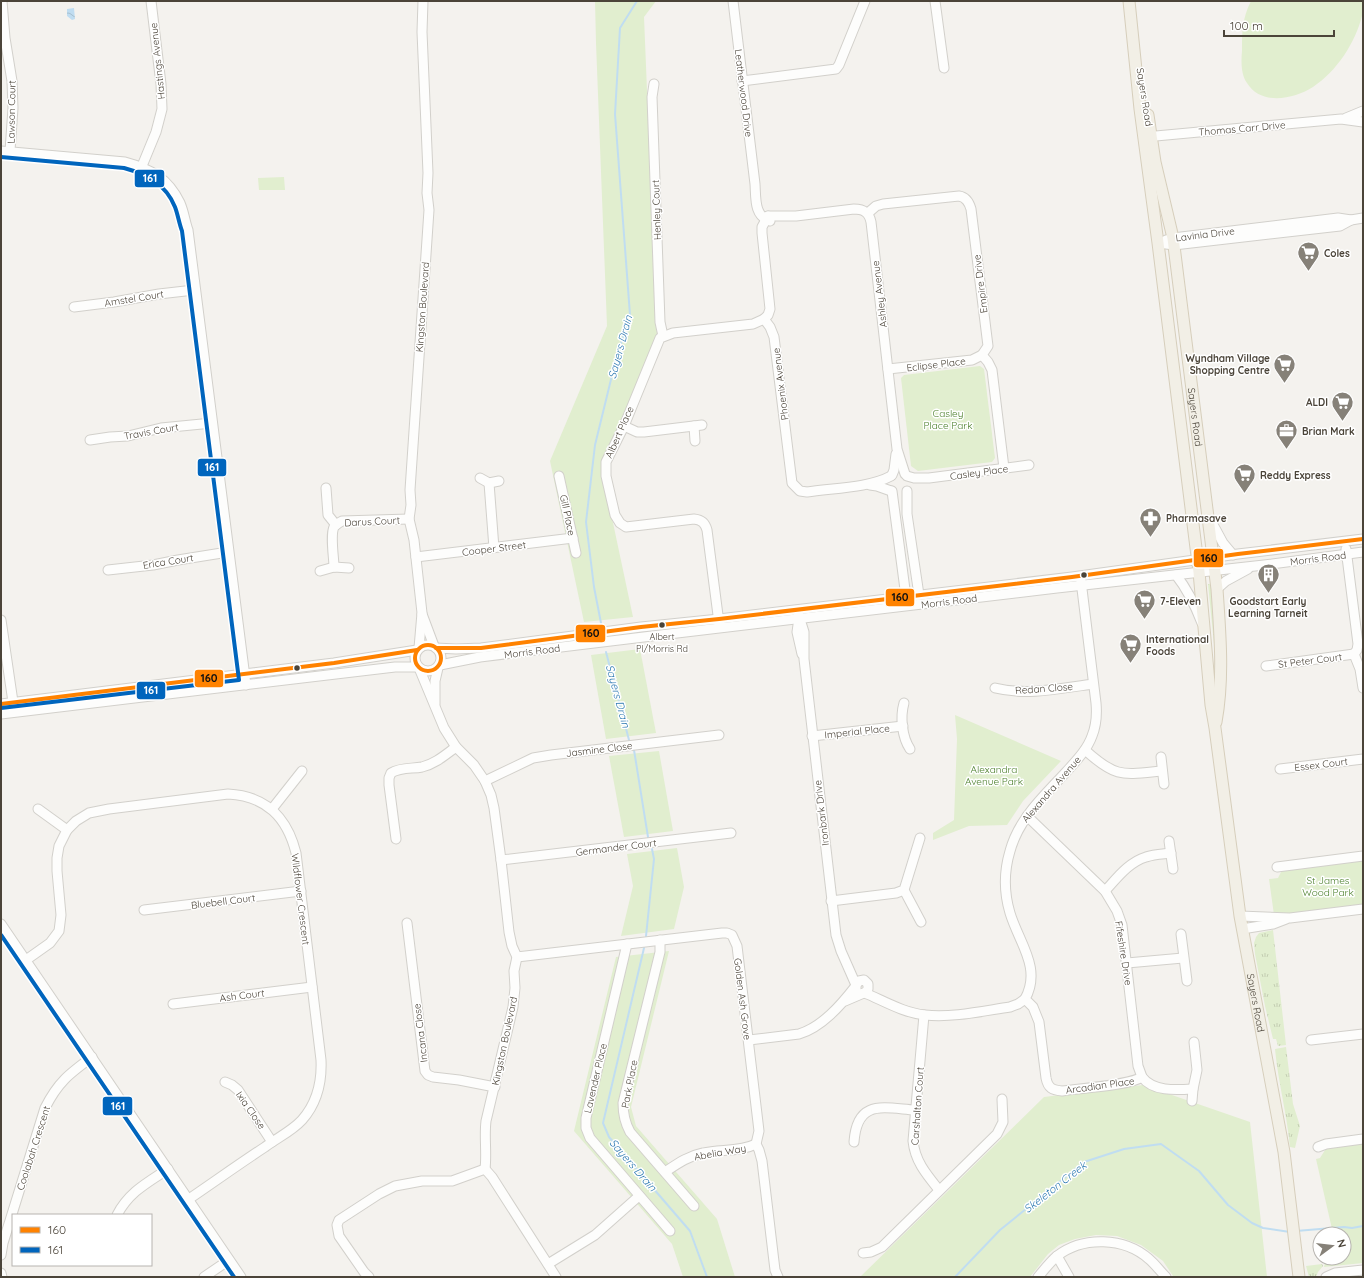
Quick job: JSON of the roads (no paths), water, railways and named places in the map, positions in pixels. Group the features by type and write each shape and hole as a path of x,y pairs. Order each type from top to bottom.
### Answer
{"main road":[{"name":"Sayers Road","path":"1128,1 1145,94 1147,137 1158,243 1199,572 1211,705 1242,929 1284,1152 1299,1277"},
{"name":"Sayers Road","path":"1147,137 1155,162 1173,242 1217,589 1221,671 1219,705 1214,724"}],"street":[{"name":"Lawson Court","path":"2,1 5,38 12,81 13,108 6,151"},
{"name":"Hastings Avenue","path":"142,166 156,132 162,110 161,84 151,1"},
{"name":"Kingston Boulevard","path":"418,649 422,613 413,531 409,519 419,345 429,210 427,193 428,173 422,32 423,1"},
{"name":"Leatherwood Drive","path":"733,1 758,211 760,215 767,218"},
{"path":"742,80 824,70 836,64 842,57 865,1"},
{"path":"935,1 944,68"},
{"name":"Henley Court","path":"654,84 652,96 660,322 663,336"},
{"name":"Thomas Carr Drive","path":"1341,119 1363,111"},
{"name":"Thomas Carr Drive","path":"1147,137 1341,119 1363,122"},
{"path":"6,151 125,162 142,166 164,179 180,204 188,230 194,290 246,685"},
{"name":"Empire Drive","path":"868,213 876,206 883,204 959,196 967,200 971,209 988,346 982,355"},
{"path":"663,336 673,333 753,324 760,322 768,315 770,308 762,233 762,227 767,218 854,209 863,210 868,213"},
{"name":"Ashley Avenue","path":"868,213 871,222 897,449 906,475"},
{"name":"Lavinia Drive","path":"1158,243 1338,218 1351,220 1363,218"},
{"name":"Amstel Court","path":"74,307 194,290"},
{"name":"Phoenix Avenue","path":"764,319 770,327 774,337 792,483 803,492 877,482 891,476"},
{"name":"Albert Place","path":"663,336 657,344 624,426 606,462 606,476 615,515 620,523 626,527 694,519 702,521 708,530 719,624"},
{"path":"982,355 992,370 1004,468"},
{"name":"Eclipse Place","path":"888,369 972,360 982,355"},
{"name":"Travis Court","path":"90,440 110,436 128,436 161,428 212,423"},
{"path":"624,426 637,432 698,426 695,441"},
{"name":"Ashley Avenue","path":"891,476 895,466 897,449"},
{"name":"Casley Place","path":"906,475 914,478 929,478 1029,465"},
{"path":"897,473 906,475 910,481 907,510 919,595 913,605 906,597 891,491 888,483 891,476 897,473"},
{"name":"Gill Place","path":"559,476 576,553"},
{"path":"480,478 489,483 500,481"},
{"name":"Casley Place","path":"908,489 914,483 929,478"},
{"path":"489,483 494,548"},
{"name":"Phoenix Avenue","path":"864,484 877,486 891,491"},
{"name":"Darus Court","path":"326,488 328,515 336,525"},
{"path":"891,491 900,494 908,489"},
{"path":"1206,510 1223,543 1233,555"},
{"name":"Darus Court","path":"334,567 332,536 333,528 342,521 409,519"},
{"name":"Cooper Street","path":"416,557 573,538"},
{"name":"Morris Road","path":"439,666 480,657 798,614 919,595 1080,576 1363,539"},
{"path":"1344,542 1358,644 1357,650 1354,654 1360,669 1363,688"},
{"name":"Erica Court","path":"108,570 153,565 228,552"},
{"name":"Morris Road","path":"798,614 913,605 1214,571 1363,552"},
{"path":"1217,589 1226,581 1253,566"},
{"path":"320,570 334,567 349,568"},
{"path":"1176,575 1185,586 1193,601 1204,631"},
{"name":"Alexandra Avenue","path":"1025,999 1032,984 1031,968 1010,911 1006,893 1007,864 1017,831 1027,816 1085,750 1092,735 1096,719 1096,711 1080,576"},
{"name":"Kingston Boulevard","path":"422,613 435,647"},
{"name":"Ironbark Drive","path":"798,614 797,632 804,659 836,934 847,965 857,984"},
{"path":"1,620 13,702"},
{"name":"Morris Road","path":"435,647 456,649 481,648 641,627 719,624"},
{"path":"1,704 334,663 418,649 428,645 435,647 441,655 439,666 433,671 427,672 418,668 395,667 1,714"},
{"path":"418,649 414,658 418,668"},
{"name":"St Peter Court","path":"1266,666 1354,654"},
{"name":"Kingston Boulevard","path":"435,708 435,681 439,666"},
{"name":"Kingston Boulevard","path":"418,668 444,728 456,747 474,765 485,781 491,795 501,860 509,932 512,946 517,957 514,971 515,988 513,1007 486,1121 484,1139 486,1152 485,1169"},
{"name":"Redan Close","path":"995,688 1004,690 1033,691 1093,684"},
{"name":"Imperial Place","path":"904,703 901,712 906,743 910,749"},
{"name":"Imperial Place","path":"812,736 903,726"},
{"name":"Jasmine Close","path":"485,781 533,758 719,736"},
{"path":"396,839 387,771 422,767 432,764 456,747"},
{"path":"1085,750 1104,766 1118,773 1129,774 1162,771"},
{"path":"1160,757 1164,784"},
{"name":"Essex Court","path":"1280,769 1363,759"},
{"path":"272,809 302,771"},
{"name":"Wildflower Crescent","path":"26,960 50,943 59,931 61,915 57,858 59,846 67,830 76,821 89,813 109,809 228,794 245,796 263,803 281,818 293,840 296,853 321,1060 320,1084 317,1094 308,1111 301,1120 272,1142 189,1199"},
{"path":"38,809 67,830"},
{"name":"Fifeshire Drive","path":"1027,816 1105,891 1117,911 1122,925 1138,1066 1142,1077"},
{"name":"Germander Court","path":"501,860 731,833"},
{"path":"920,838 904,890 921,922"},
{"path":"1170,841 1173,869"},
{"path":"1105,891 1128,867 1138,860 1147,856 1171,853"},
{"path":"1277,867 1363,856"},
{"path":"832,901 896,893 904,890"},
{"name":"Bluebell Court","path":"144,910 301,891"},
{"path":"1240,916 1290,918 1363,909"},
{"path":"1242,929 1273,924 1290,918"},
{"name":"Incana Close","path":"407,923 425,1071 428,1075 433,1077 459,1080 494,1087"},
{"path":"1,924 241,1277"},
{"name":"Golden Ash Grove","path":"517,957 722,933 732,935 737,946 749,1040 759,1131 756,1144 760,1150 762,1161 775,1270 778,1277"},
{"path":"1181,934 1187,981"},
{"name":"Park Place","path":"660,940 660,952 623,1103 623,1111 630,1132 694,1206"},
{"name":"Lavender Place","path":"627,944 585,1123 590,1138 670,1231"},
{"path":"1127,963 1183,958"},
{"path":"749,1040 807,1032 844,1002 857,984 866,982 866,991"},
{"name":"Ash Court","path":"173,1004 312,987"},
{"path":"866,991 901,1009 924,1015 944,1016 1010,1008 1025,999"},
{"path":"844,1002 866,991"},
{"name":"Arcadian Place","path":"1025,999 1033,1007 1039,1022 1046,1078 1048,1085 1051,1088 1062,1091 1126,1083 1138,1080 1142,1077 1158,1087 1172,1090 1193,1089"},
{"name":"Carshalton Court","path":"924,1015 913,1140 916,1155 925,1173 939,1190"},
{"path":"1311,1040 1363,1034"},
{"path":"1192,1101 1197,1070 1194,1042"},
{"name":"Coolabah Crescent","path":"12,1214 51,1096 59,1084 70,1073 92,1058"},
{"name":"Ixia Close","path":"225,1082 238,1090 272,1142"},
{"path":"863,1253 871,1252 882,1247 997,1134 1003,1122 1002,1100"},
{"path":"854,1142 859,1119 867,1111 878,1108 915,1110"},
{"path":"1318,1147 1326,1144 1363,1139"},
{"name":"Abelia Way","path":"665,1172 682,1160 693,1155 705,1152 746,1148 756,1144"},
{"path":"118,1214 127,1199 138,1189 168,1169"},
{"path":"369,1277 339,1236 337,1225 340,1220 379,1194 395,1186 422,1181 438,1182 452,1180 485,1169 492,1177 556,1277"},
{"path":"548,1264 594,1235 639,1196"},
{"name":"Coolabah Crescent","path":"1,1256 3,1243 12,1215"},
{"path":"1038,1277 1057,1256 1088,1242 1103,1241 1128,1246 1148,1258 1166,1277"},
{"path":"1057,1256 1069,1277"},
{"path":"204,1277 229,1260"},
{"path":"1326,1277 1335,1273 1363,1270"},
{"path":"1,1273 2,1277"}],"water":[{"path":"74,8 75,19 72,20 67,16 67,9"}],"waterway":[{"name":"Sayers Drain","path":"601,623 594,587 586,522 595,445 616,359 630,315 615,114 620,28 637,1"},
{"name":"Sayers Drain","path":"606,652 629,740"},
{"name":"Sayers Drain","path":"634,750 648,837"},
{"name":"Sayers Drain","path":"646,936 654,859 652,849"},
{"name":"Sayers Drain","path":"644,948 603,1123 609,1137 690,1231 707,1277"},
{"name":"Skeleton Creek","path":"955,1277 1000,1230 1084,1162 1124,1149 1161,1144 1199,1171 1228,1205 1252,1223 1263,1228 1290,1232"},
{"name":"Skeleton Creek","path":"1296,1231 1363,1226"}],"place":[{"name":"Coles","path":"1308,272"},
{"name":"Wyndham Village Shopping Centre","path":"1285,384"},
{"name":"ALDI","path":"1343,422"},
{"name":"Brian Mark","path":"1287,450"},
{"name":"Reddy Express","path":"1244,494"},
{"name":"Pharmasave","path":"1150,538"},
{"name":"Goodstart Early Learning Tarneit","path":"1268,594"},
{"name":"7-Eleven","path":"1144,620"},
{"name":"Albert Pl/Morris Rd","path":"662,625"},
{"name":"International Foods","path":"1130,664"}],"park label":[{"name":"Casley Place Park","path":"948,418"},
{"name":"Alexandra Avenue Park","path":"994,774"},
{"name":"St James Wood Park","path":"1328,886"}]}
